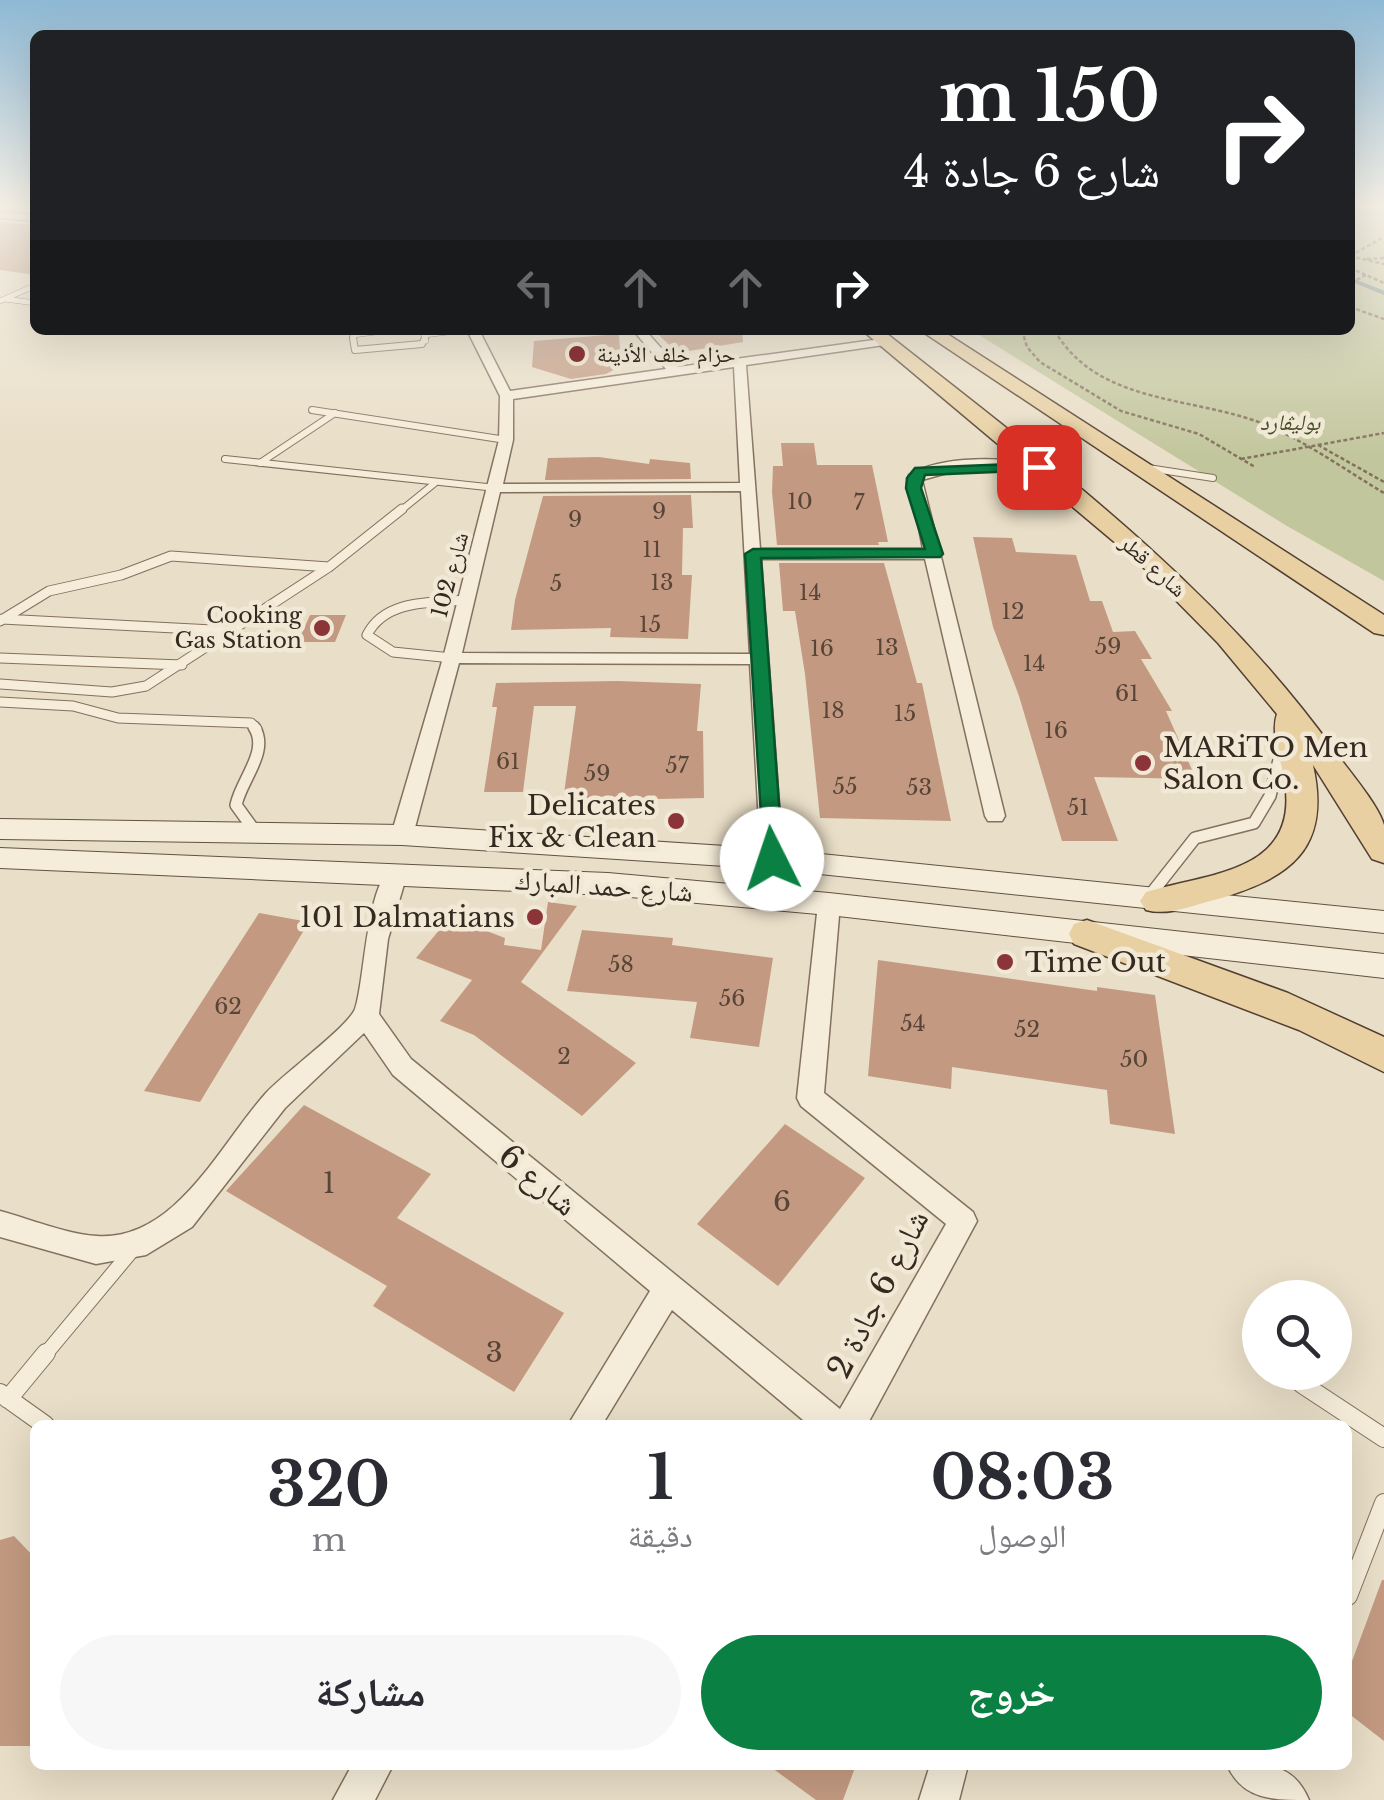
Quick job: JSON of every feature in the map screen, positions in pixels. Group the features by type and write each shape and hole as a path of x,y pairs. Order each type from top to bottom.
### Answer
{"main road":[{"name":"شارع قطر","path":"878,335 1122,538 1225,633 1288,712 1384,852"},
{"path":"937,335 1128,461 1206,499 1384,627"},
{"path":"1152,900 1245,878 1284,853 1303,818 1288,712"},
{"name":"شارع حمد المبارك","path":"1,839 254,830 402,834 772,859 1384,922"},
{"name":"شارع حمد المبارك","path":"1,839 396,874 608,884 829,904 1384,966"},
{"path":"1086,934 1152,963 1287,1006 1384,1056"}],"street":[{"name":"شارع 102","path":"402,834 452,658 506,440 506,396 475,335"},
{"path":"643,335 674,371"},
{"path":"506,396 740,362 878,335"},
{"path":"740,362 772,859"},
{"path":"995,816 914,478 920,471 1039,467"},
{"path":"496,488 748,487"},
{"path":"753,554 935,554"},
{"path":"452,658 759,659"},
{"path":"0,1224 96,1250 136,1245 182,1218 276,1100 366,1016 376,939 396,874"},
{"name":"شارع 6 جادة 2","path":"829,904 810,1098 962,1220 852,1420"},
{"name":"شارع 6","path":"366,1016 402,1066 828,1420"},
{"path":"587,1420 668,1288"},
{"path":"352,1800 371,1770"},
{"path":"939,1800 948,1770"}],"lane":[{"path":"3,300 27,289"},
{"path":"3,300 30,303"},
{"path":"359,335 353,336 355,350 422,344 426,342 424,335"},
{"path":"312,410 506,440"},
{"path":"260,463 336,414"},
{"path":"225,459 496,488"},
{"path":"1128,461 1168,473 1213,478 1206,499"},
{"path":"0,684 121,692 146,686 329,567 435,483"},
{"path":"1,620 49,592 131,572 171,556 329,567"},
{"path":"452,658 392,652 367,635 378,618 390,611 466,600"},
{"path":"1,620 232,631"},
{"path":"0,658 182,665"},
{"path":"0,702 73,706 118,718 251,723 260,730 262,739 240,786 236,806 254,830"},
{"path":"1152,900 1196,838 1254,824 1270,796 1280,756 1292,750"},
{"path":"38,1420 4,1396 136,1245"},
{"path":"1311,1390 1384,1438"},
{"path":"1352,1586 1384,1502"}],"path":[{"path":"1355,309 1384,318"},
{"path":"1023,335 1027,347 1040,362 1121,411 1199,434 1255,467"},
{"path":"1058,336 1071,359 1108,380 1248,418 1384,493"},
{"path":"1241,459 1384,434"},
{"path":"1316,443 1384,482"}],"green space":[{"name":"بوليڤارد","path":"1355,289 1384,289 1384,581 1287,526 979,335 1355,335"}],"building":[{"name":"حزام خلف الأذينة","path":"619,335 621,366 606,374 571,379 532,367 534,341"},
{"path":"659,335 742,335 743,342 677,353"},
{"path":"781,443 814,443 817,465 872,465 888,542 777,545 773,466 783,466"},
{"path":"599,457 649,464 650,459 690,463 691,479 545,480 548,458"},
{"path":"691,495 693,528 683,528 682,575 692,575 688,639 610,637 611,628 511,630 515,600 543,496"},
{"path":"973,537 1012,538 1016,552 1076,555 1090,601 1102,601 1113,632 1135,631 1152,659 1141,659 1172,711 1166,711 1196,779 1094,777 1118,841 1062,841 1019,696 993,627"},
{"path":"779,563 884,563 917,683 922,683 951,821 820,818 795,611 783,611"},
{"name":"Cooking Gas Station","path":"310,615 346,615 335,642 298,642"},
{"path":"496,683 701,684 697,731 703,731 704,798 563,801 576,706 534,706 523,792 484,792 497,707 492,707"},
{"path":"548,902 577,906 521,982 636,1063 582,1116 474,1035 440,1021 472,980 416,958 450,917 505,938 504,945 541,950"},
{"path":"259,913 309,922 200,1102 144,1091"},
{"path":"582,930 673,938 672,945 773,958 759,1047 690,1038 697,1002 567,991"},
{"path":"878,960 1097,991 1097,987 1155,995 1175,1134 1110,1124 1107,1090 952,1067 951,1089 868,1076"},
{"path":"304,1105 431,1174 397,1218 564,1313 514,1392 373,1306 387,1286 226,1191"},
{"path":"785,1124 865,1178 778,1286 697,1224"},
{"path":"14,1536 30,1553 30,1746 0,1746 0,1540"},
{"path":"1384,1580 1384,1741 1352,1716 1352,1661"},
{"path":"775,1770 854,1770 843,1800 816,1800"}],"waterway":[{"path":"1374,289 1384,293"}],"place":[{"name":"حزام خلف الأذينة","path":"577,354"},
{"name":"Cooking Gas Station","path":"322,628"},
{"name":"MARiTO Men Salon Co.","path":"1143,763"},
{"name":"Delicates Fix & Clean","path":"676,821"},
{"name":"101 Dalmatians","path":"535,917"},
{"name":"Time Out","path":"1005,962"}],"route":[{"path":"772,859 753,554 935,554 914,488 914,478 920,471 1039,467"}]}
